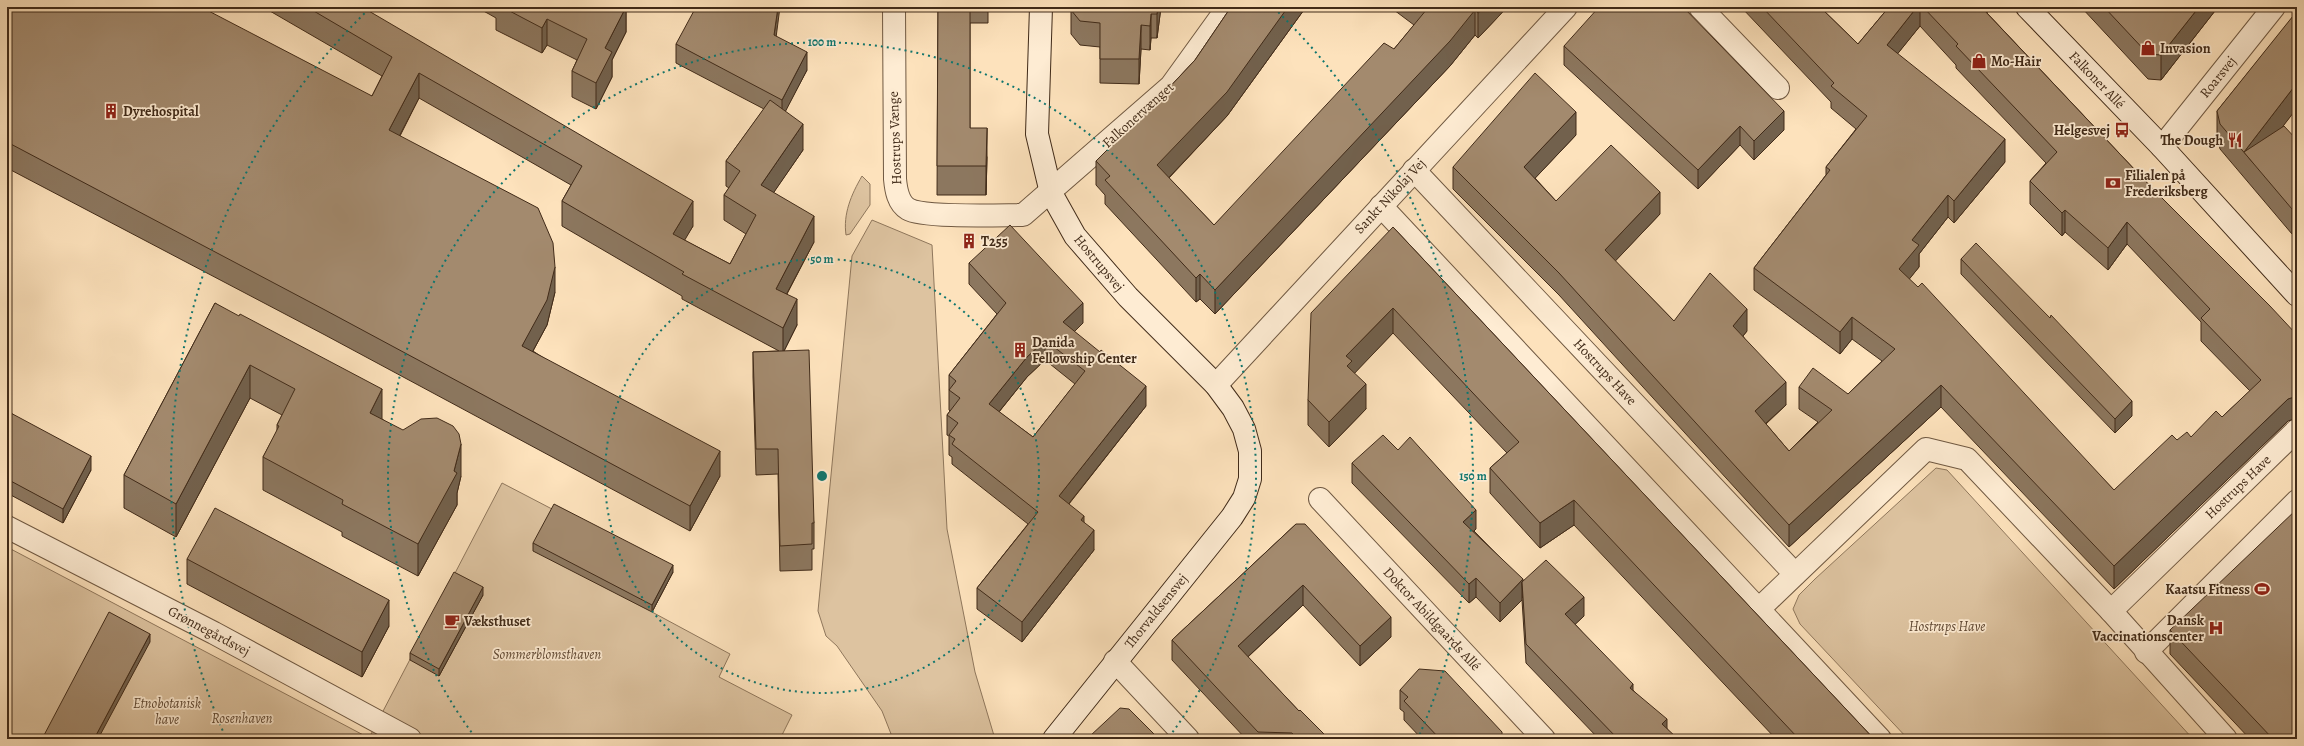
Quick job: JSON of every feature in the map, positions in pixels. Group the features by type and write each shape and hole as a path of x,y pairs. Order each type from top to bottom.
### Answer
{"street":[{"name":"Hostrups Vænge","path":"894,7 895,179 896,189 902,204 908,209 926,214 1023,215 1050,192"},
{"name":"Hostrupsvej","path":"1041,7 1037,134 1050,192 1080,242 1128,297 1216,385 1233,408 1244,430 1250,451 1250,479"},
{"name":"Falkonervænget","path":"1050,192 1171,86 1228,7"},
{"name":"Sankt Nikolaj Vej","path":"1216,385 1566,7"},
{"path":"1700,7 1778,88"},
{"name":"Falkoner Allé","path":"2027,7 2162,147 2297,295"},
{"name":"Roarsvej","path":"2162,147 2271,11"},
{"name":"Hostrups Have","path":"1414,170 1795,574"},
{"path":"1381,206 1760,608 1880,739"},
{"name":"Hostrups Have","path":"2111,611 2297,430"},
{"path":"1760,608 1926,449 1967,459 2111,611 2146,652 2226,739"},
{"name":"Thorvaldsensvej","path":"1054,739 1115,661 1232,517 1244,498 1250,479"},
{"name":"Doktor Abildgaards Allé","path":"1320,499 1544,739"},
{"path":"2146,652 2297,501"},
{"name":"Grønnegårdsvej","path":"7,527 214,633 410,739"},
{"path":"1115,661 1188,739"}],"green space":[{"path":"862,176 870,184 870,205 850,234 846,235 845,227 847,212 854,190"},
{"path":"872,220 932,245 947,529 975,672 995,739 893,739 882,711 837,646 826,636 818,611 852,256"},
{"name":"Hostrups Have","path":"1936,468 1947,470 2193,739 1908,739 1800,624 1793,609 1799,595 1815,579"},
{"path":"502,483 673,572 652,612 730,654 719,677 792,715 780,739 7,739 7,547 369,738"}],"building":[{"path":"7,7 201,7 372,96 392,57 307,7 362,7 693,201 673,234 730,264 756,215 724,195 740,171 726,161 770,100 803,124 761,185 814,216 776,289 797,299 783,328 682,274 684,272 562,201 582,166 419,73 389,130 538,208 553,243 555,267 547,300 522,346 720,451 690,506 325,310 7,142"},
{"path":"502,7 626,7 605,48 612,52 596,83 572,71 587,39 547,19 542,28"},
{"path":"696,7 778,7 774,35 807,52 782,100 676,44"},
{"path":"938,7 970,7 970,128 987,128 986,166 937,166"},
{"path":"1071,7 1158,7 1157,14 1151,14 1150,26 1141,25 1139,59 1100,59 1100,23 1080,21 1071,10"},
{"path":"1231,7 1288,7 1227,92 1157,165 1214,225 1384,43 1394,49 1427,9 1424,7 1485,7 1478,13 1475,10 1450,41 1215,290 1200,274 1196,278 1105,180 1110,176 1096,161 1135,122 1135,124 1195,60"},
{"path":"1599,7 1683,7 1784,111 1754,141 1740,126 1698,170 1564,46"},
{"path":"1762,7 1820,7 1858,44 1889,7 1917,7 1887,45 2005,139 1954,201 1948,195 1912,240 1919,245 1899,269 1918,287 1922,283 2114,490 2172,435 2177,440 2187,432 2191,437 2216,411 2222,417 2261,380 2201,318 2210,309 2127,222 2108,248 2065,210 2062,213 2030,181 2057,152 1956,46 1958,44 1923,7 1987,7 1984,10 2152,188 2297,335 2297,396 2288,399 2114,566 1941,385 1789,525 1559,273 1453,167 1535,73 1576,112 1524,167 1556,201 1611,145 1660,192 1605,250 1674,321 1710,273 1747,309 1733,326 1786,382 1755,411 1789,451 1832,410 1799,387 1813,368 1848,394 1895,349 1852,317 1840,332 1754,268 1830,170 1826,167 1867,116 1831,86 1834,83"},
{"path":"2104,7 2199,7 2161,55 2148,54"},
{"path":"2297,11 2297,83 2244,152 2284,126 2297,140 2297,208 2295,206 2292,209 2220,124 2217,111"},
{"path":"1010,225 1083,303 1063,322 1146,386 1059,496 1084,516 1081,520 1094,530 1022,622 977,588 1038,512 952,444 955,439 949,435 958,423 947,415 960,398 949,390 956,381 949,375 1006,303 969,263","holes":["1045,340 1085,371 1033,437 989,404 1027,357"]},
{"path":"1393,227 1874,739 1796,739 1798,738 1574,500 1540,523 1490,468 1519,442 1393,308 1346,356 1352,361 1347,366 1366,384 1329,422 1308,400 1311,313"},
{"path":"1976,243 2050,318 2051,315 2132,401 2115,419 1961,259"},
{"path":"215,303 239,316 240,314 382,389 370,413 403,430 421,419 437,418 453,426 459,434 461,444 454,471 457,473 418,544 342,504 343,500 263,457 279,426 277,425 295,389 250,365 176,504 124,475"},
{"path":"809,350 814,523 812,523 812,544 780,546 778,449 756,449 753,352"},
{"path":"7,387 8,388 7,411"},
{"path":"7,411 91,456 63,509 7,479"},
{"path":"1383,435 1398,450 1410,437 1476,510 1463,522 1523,579 1500,603 1476,578 1469,584 1352,463"},
{"path":"554,504 673,565 652,605 533,543"},
{"path":"215,508 389,600 362,652 187,559"},
{"path":"2297,509 2297,739 2273,739 2170,630"},
{"path":"1296,524 1305,524 1391,617 1360,646 1303,585 1238,646 1299,711 1300,710 1329,739 1298,739 1292,733 1258,732 1172,640"},
{"path":"1546,560 1584,597 1565,614 1633,684 1630,688 1667,719 1662,724 1676,737 1673,739 1618,739 1526,644 1522,582"},
{"path":"454,572 483,587 439,669 410,653"},
{"path":"109,612 150,634 94,739 42,739"},
{"path":"1419,669 1445,671 1502,732 1502,739 1440,739 1404,701 1408,697 1400,690"},
{"path":"1120,708 1129,709 1157,737 1155,739 1089,739 1090,736"}],"place":[{"name":"Invasion","path":"2148,48"},
{"name":"Mo-Hair","path":"1979,61"},
{"name":"Dyrehospital","path":"111,111"},
{"name":"Helgesvej","path":"2122,130"},
{"name":"The Dough","path":"2235,140"},
{"name":"Filialen på Frederiksberg","path":"2113,183"},
{"name":"T255","path":"969,241"},
{"name":"Danida Fellowship Center","path":"1020,350"},
{"name":"Kaatsu Fitness","path":"2262,589"},
{"name":"Væksthuset","path":"452,621"},
{"name":"Dansk Vaccinationscenter","path":"2216,628"}],"park label":[{"name":"Sommerblomsthaven","path":"547,654"},
{"name":"Etnobotanisk have","path":"167,712"},
{"name":"Rosenhaven","path":"242,718"}]}
